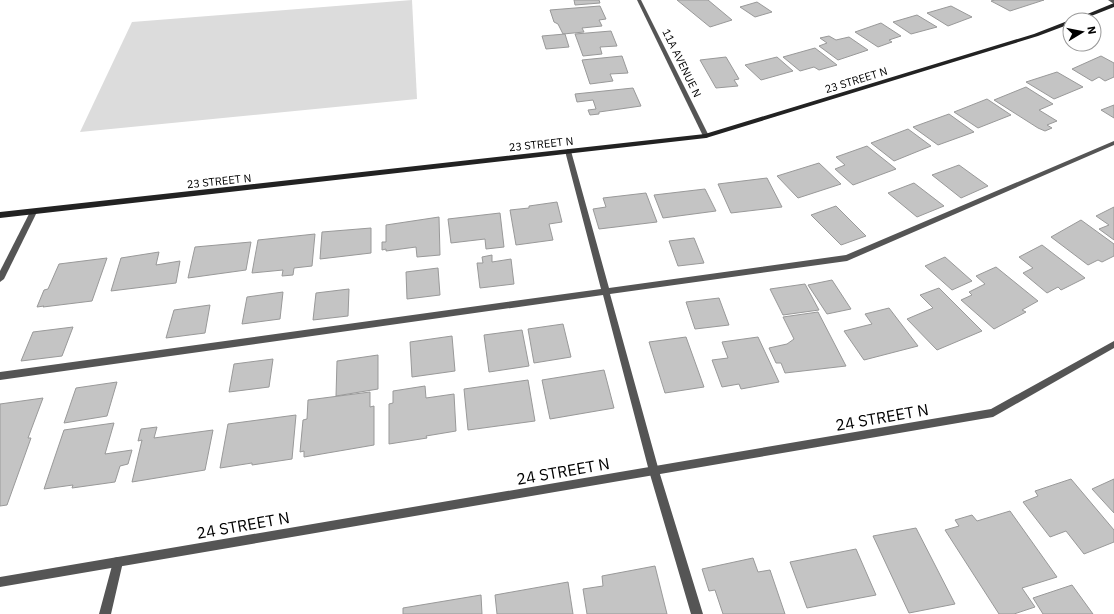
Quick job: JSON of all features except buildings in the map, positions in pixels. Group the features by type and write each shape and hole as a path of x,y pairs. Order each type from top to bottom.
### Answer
{"street":[{"name":"11A AVENUE N","path":"639,0 706,136"},
{"path":"1110,0 1114,2"},
{"path":"1096,12 1114,5"},
{"name":"23 STREET N","path":"0,216 706,136 1036,35 1062,25"},
{"path":"0,376 847,258 1114,143"},
{"path":"568,151 654,471 697,614"},
{"path":"0,279 33,212"},
{"name":"24 STREET N","path":"0,582 993,413 1114,344"},
{"path":"105,614 118,562"}],"shaded area":[{"path":"412,0 417,99 80,132 132,22"}]}
